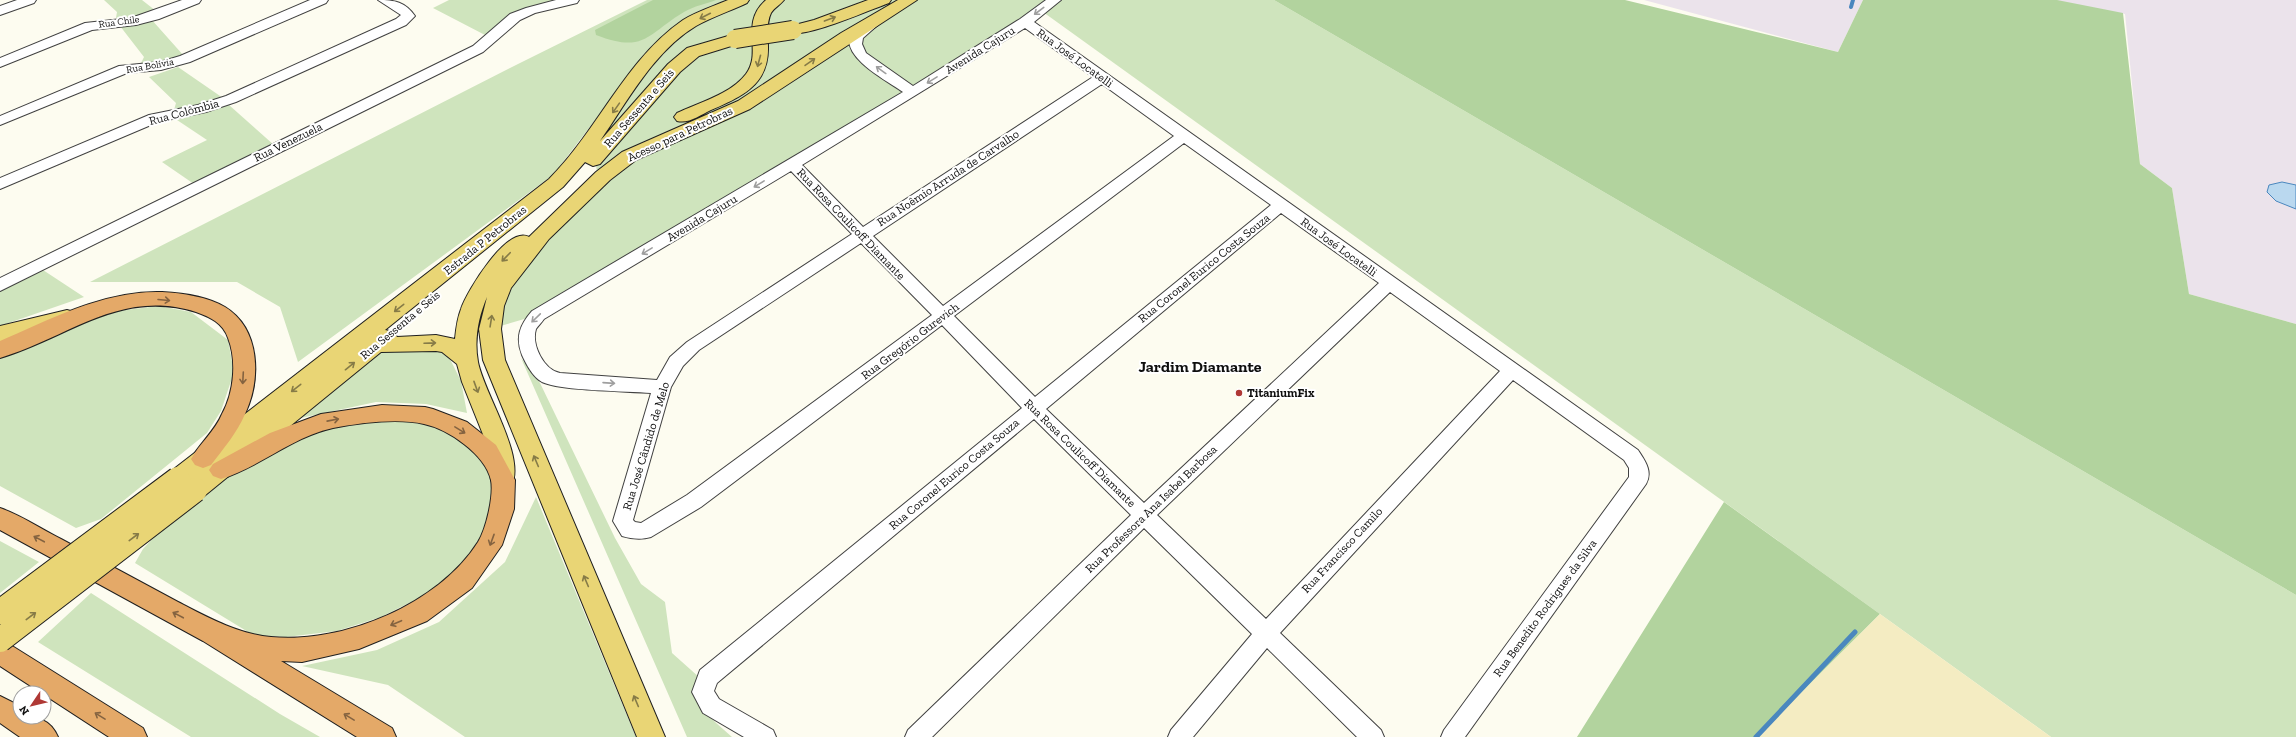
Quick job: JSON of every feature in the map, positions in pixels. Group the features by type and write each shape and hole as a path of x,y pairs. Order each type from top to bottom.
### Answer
{"highway":[{"path":"0,350 46,329 126,302 158,299 187,302 217,312 233,327 244,353 243,384 234,414 212,464"},
{"path":"212,464 329,420 382,413 425,416 459,428 488,451 503,480 502,509 490,545 463,580 418,613 359,638 302,650 269,649 212,634"},
{"path":"0,518 212,634 382,737"},
{"path":"0,652 133,737"},
{"path":"0,708 44,737"}],"main road":[{"name":"Estrada P Petrobras","path":"212,464 436,280 556,184 577,161 650,58 667,41 690,24 741,0"},
{"name":"Estrada P Petrobras","path":"503,480 500,447 467,361 466,323 473,302 487,277 518,243 611,155 742,87 751,79 756,71 761,56 760,24 765,10 776,0"},
{"name":"Acesso para Petrobras","path":"735,39 793,30 909,0"},
{"name":"Acesso para Petrobras","path":"651,737 494,360 490,328 494,306 501,286 542,234 603,176 629,156 744,105 881,8"},
{"name":"Rua Sessenta e Seis","path":"212,464 377,344 568,185 615,137 674,68 693,52 714,44 735,39"},
{"path":"0,334 126,302"},
{"path":"377,344 436,343 448,345 467,361"},
{"path":"0,640 212,464"},
{"path":"0,612 187,485"}],"street":[{"path":"0,11 29,0"},
{"name":"Rua Chile","path":"0,63 90,26 110,22 131,22 154,16 194,0"},
{"name":"Rua Bolívia","path":"0,121 124,69 161,66 185,59 321,0"},
{"name":"Rua Colômbia","path":"0,184 154,118 201,109 231,99 401,22 408,16 404,10 385,0"},
{"name":"Rua Venezuela","path":"0,285 478,49 489,43 507,22 521,14 572,0"},
{"name":"Avenida Cajuru","path":"662,387 560,380 548,377 531,355 527,344 527,332 529,325 538,315 913,92 1025,22 1054,0"},
{"path":"881,8 856,37 855,44 860,55 913,92"},
{"name":"Rua José Locatelli","path":"1025,22 1389,283 1512,368 1631,454 1640,468 1639,479"},
{"name":"Rua Noêmio Arruda de Carvalho","path":"676,362 693,346 1103,78"},
{"name":"Rua Gregório Gurevich","path":"629,530 644,530 694,501 1184,136"},
{"name":"Rua Rosa Coulicoff Diamante","path":"792,164 1034,408 1372,737"},
{"name":"Rua Coronel Eurico Costa Souza","path":"765,737 711,706 703,692 708,677 1280,205"},
{"name":"Rua Professora Ana Isabel Barbosa","path":"916,737 1144,514 1389,283"},
{"name":"Rua José Cândido de Melo","path":"629,530 622,521 662,387 676,362"},
{"name":"Rua Francisco Camilo","path":"1179,737 1266,633 1512,368"},
{"name":"Rua Benedito Rodrigues da Silva","path":"1452,737 1639,479"}],"shaded area":[{"path":"1644,0 1863,0 1838,52"},
{"path":"2053,0 2296,0 2296,324 2189,294 2172,188 2140,164 2125,14"}],"green space":[{"path":"104,0 142,0 156,11 138,16 116,18 117,12"},
{"path":"449,0 557,0 493,28 485,35 433,8"},
{"path":"647,0 1274,0 2296,595 2296,737 2051,737 1043,12 538,315 490,329 499,292 598,181 595,157 642,59 553,175 298,362 280,307 237,282 90,282"},
{"path":"653,0 716,0 688,10 653,34 636,42 625,43 596,35 595,30"},
{"path":"1274,0 1625,0 1838,52 1863,0 2057,0 2123,13 2140,164 2172,188 2189,294 2296,324 2296,595"},
{"path":"151,19 184,56 172,60 141,63 144,57 120,26"},
{"path":"178,67 223,98 191,108 174,110 176,103 149,77"},
{"path":"229,105 274,145 194,184 162,162 207,140 177,120"},
{"path":"43,270 84,297 0,326 0,291"},
{"path":"159,306 191,312 228,340 234,372 221,411 207,433 101,519 76,528 0,486 0,355 108,312"},
{"path":"392,349 435,350 448,355 461,381 467,413 426,404 376,402 296,419 374,355"},
{"path":"521,358 540,383 615,538 641,584 665,602 672,653 700,678 695,698 715,722 732,737 687,737"},
{"path":"398,417 453,429 484,456 497,487 490,524 464,566 429,593 381,617 337,631 286,637 253,635 135,563 143,549 156,535 220,474 331,424"},
{"path":"536,497 636,737 465,737 388,685 302,666 377,650 439,622 505,562"},
{"path":"1724,502 1880,614 1757,737 1577,737"},
{"path":"0,541 39,562 0,593"},
{"path":"91,593 280,714 320,737 191,737 38,642"}],"sand":[{"path":"1880,614 2051,737 1757,737"}],"water":[{"path":"2282,182 2296,185 2296,209 2276,201 2267,192 2269,185"}],"waterway":[{"path":"1851,7 1853,0"},
{"path":"1756,737 1855,632"}],"place":[{"name":"TitaniumFix","path":"1239,393"}],"district":[{"name":"Jardim Diamante","path":"1200,366"}]}
